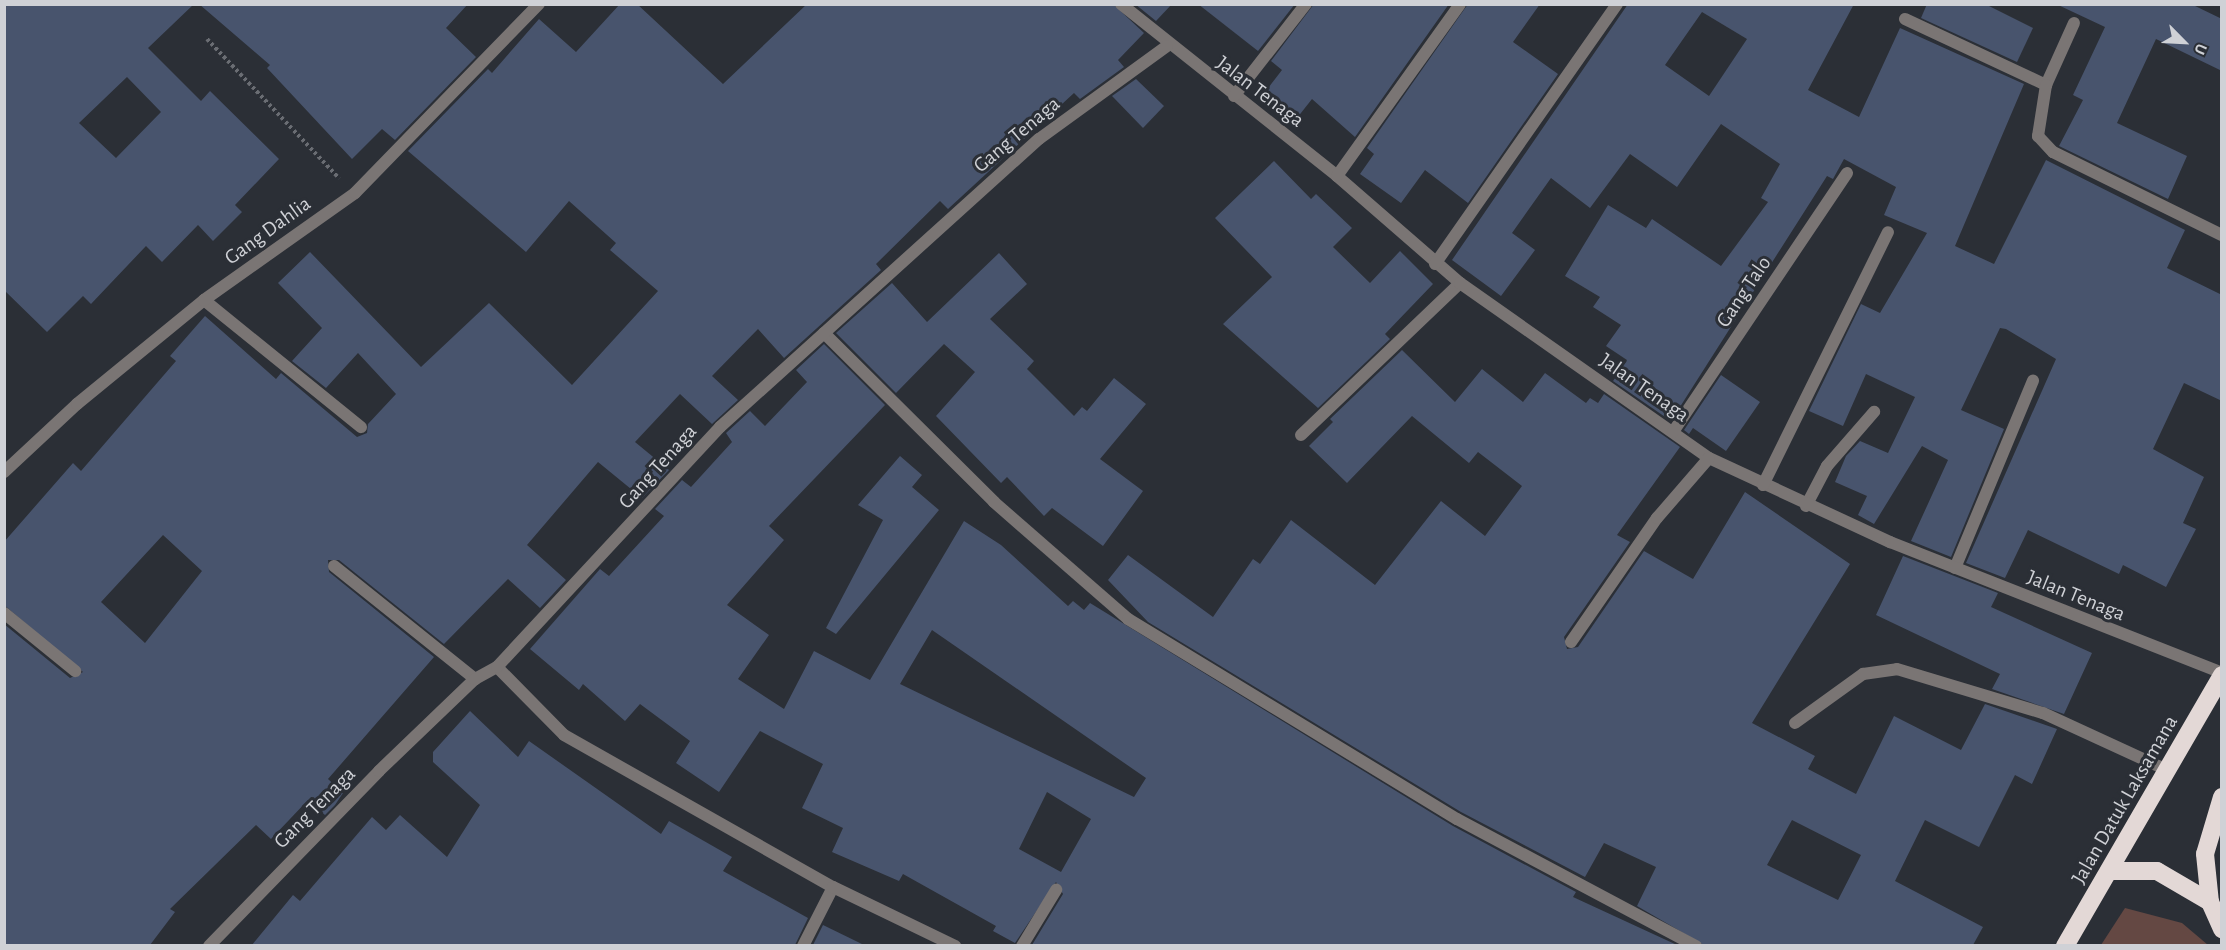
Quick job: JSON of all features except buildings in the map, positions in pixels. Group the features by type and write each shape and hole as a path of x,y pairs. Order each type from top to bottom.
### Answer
{"highway":[{"name":"Jalan Datuk Laksamana","path":"2065,945 2112,871 2222,674"},
{"path":"2222,797 2205,854 2210,902 2222,929"},
{"path":"2112,871 2157,871 2210,902"}],"street":[{"name":"Gang Dahlia","path":"4,472 77,404 204,300 355,193 539,4"},
{"name":"Jalan Tenaga","path":"1121,4 1167,46 1337,176 1435,264 1709,458 1806,506 2222,674"},
{"path":"1234,96 1306,4"},
{"path":"1337,176 1460,4"},
{"path":"1435,264 1617,4"},
{"path":"1905,19 2046,86"},
{"path":"2074,23 2046,86 2038,135 2053,153 2222,235"},
{"name":"Gang Tenaga","path":"209,945 475,679 497,667 720,427 1039,139 1167,46"},
{"name":"Gang Talo","path":"1673,432 1847,173"},
{"path":"1763,485 1888,232"},
{"path":"1301,435 1460,283"},
{"path":"204,300 361,427"},
{"path":"824,333 994,502 1128,619 1457,819 1696,945"},
{"path":"1955,568 2033,381"},
{"path":"1806,506 1827,466 1874,412"},
{"path":"1571,642 1657,518 1709,458"},
{"path":"334,566 475,679"},
{"path":"4,613 75,671"},
{"path":"497,667 564,735 833,886 955,945"},
{"path":"1794,723 1863,674 1898,669 2043,713 2167,770"},
{"path":"803,945 833,886"},
{"path":"1022,945 1056,890"}],"path":[{"path":"207,39 355,193"}],"shaded area":[{"path":"2125,908 2182,923 2208,945 2101,945"}]}
